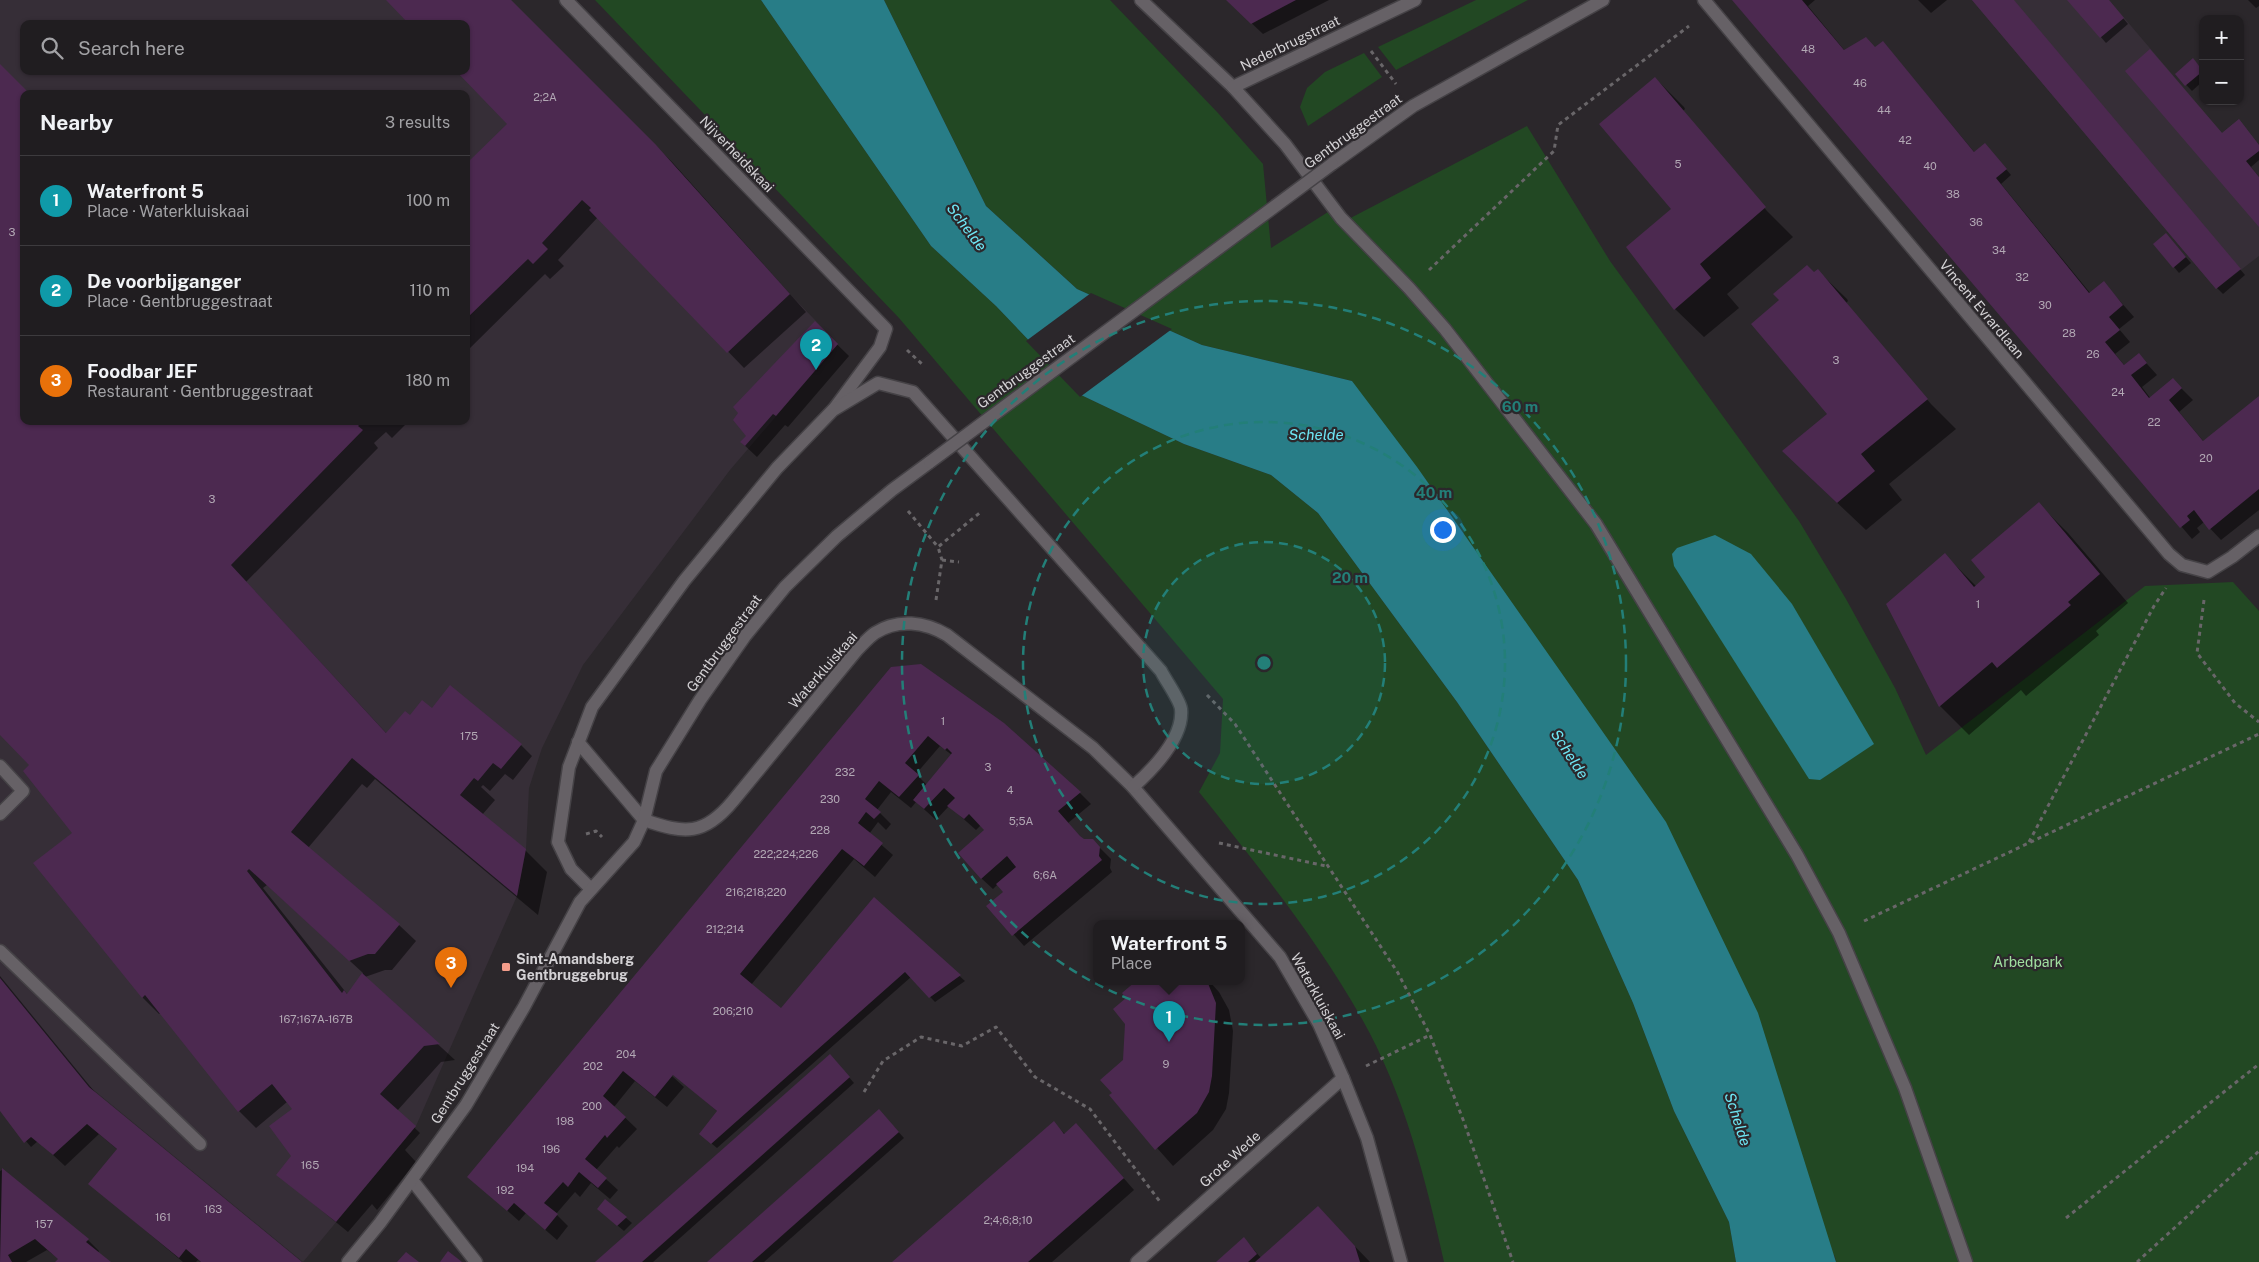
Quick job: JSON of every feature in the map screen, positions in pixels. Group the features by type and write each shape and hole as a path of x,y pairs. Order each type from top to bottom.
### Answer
{"street":[{"name":"Nijverheidskaai","path":"566,0 886,329 880,347 833,410"},
{"name":"Nederbrugstraat","path":"1141,0 1234,87 1285,144 1341,218 1409,288 1445,329 1596,524 1797,855 1839,933 1905,1088 1966,1262"},
{"name":"Nederbrugstraat","path":"1234,87 1415,0"},
{"name":"Gentbruggestraat","path":"348,1262 412,1180 466,1105 524,1007 580,902 634,842 644,820 656,772 700,700 745,636 785,587 837,536 892,490 1332,164 1413,106 1603,0"},
{"name":"Vincent Evrardlaan","path":"1708,5 2147,530 2182,565 2208,572"},
{"path":"591,889 571,869 558,842 569,766 592,707 684,581 776,468 833,410 878,383 913,392 1161,671 1181,708 1180,726 1154,768 1133,788"},
{"path":"2208,572 2232,557 2259,536"},
{"name":"Waterkluiskaai","path":"644,820 668,828 685,831 698,829 713,822 724,812 857,650 875,633 893,625 909,623 931,626 947,635 1094,748 1133,788 1280,957 1319,1024 1344,1078 1367,1138 1401,1262"},
{"path":"578,742 644,820"},
{"path":"0,766 24,791 0,814"},
{"path":"0,951 200,1144"},
{"name":"Grote Wede","path":"1137,1262 1344,1078"},
{"path":"412,1180 476,1262"}],"path":[{"path":"1409,288 1554,152 1558,125 1708,5"},
{"path":"1371,50 1389,74"},
{"path":"938,547 984,509"},
{"path":"917,522 938,547 942,560 931,626"},
{"path":"942,560 959,562"},
{"path":"2029,843 2154,606 2182,565"},
{"path":"2208,572 2197,653 2235,703 2259,722"},
{"path":"1839,933 2259,734"},
{"path":"578,836 596,831 604,839"},
{"path":"1218,842 1326,866 1398,973 1430,1035 1464,1122 1513,1262"},
{"path":"864,1092 883,1061 921,1037 962,1046 996,1027 1035,1077 1090,1109 1178,1225"},
{"path":"1344,1078 1430,1035"},
{"path":"2066,1218 2259,1064"},
{"path":"2137,1262 2259,1151"}],"shaded area":[{"path":"0,0 511,0 656,145 790,294 838,344 730,470 583,665 542,748 529,788 526,849 517,896 416,1126 303,1262 90,1087 52,1119 0,1055"},
{"path":"1972,0 2109,0 2222,133 2239,119 2259,145 2259,151 2246,161 2259,177 2259,256 2216,289"}],"green space":[{"path":"595,0 761,0 931,246 996,306 1081,395 1184,444 1271,475 1318,513 1457,702 1578,880 1633,1003 1674,1111 1729,1222 1736,1262 1444,1262 1430,1200 1412,1137 1402,1107 1377,1047 1344,989 1306,930 1199,792 1220,753 1223,699 899,318"},
{"name":"Arbedpark","path":"884,0 1110,0 1218,113 1263,164 1271,248 1328,212 1339,224 1527,126 1610,261 1799,521 1846,599 1895,688 1926,755 2145,586 2233,582 2259,611 2259,1262 1836,1262 1835,1257 1352,381 1202,345 1077,289 986,206"},
{"path":"1476,0 1528,0 1396,70 1378,47"},
{"path":"1364,53 1382,77 1308,126 1300,107 1307,88 1325,72"}],"water":[{"name":"Schelde","path":"761,0 884,0 986,206 1077,289 1202,345 1352,381 1417,467 1666,822 1758,1013 1836,1262 1736,1262 1729,1222 1674,1111 1633,1003 1578,880 1457,702 1318,513 1271,475 1184,444 1081,395 996,306 931,246"},
{"path":"1715,535 1751,554 1792,604 1874,744 1820,780 1809,779 1674,566 1672,554 1677,548"}],"pier":[{"path":"1091,293 1172,329 1080,397 1026,341"}],"building":[{"path":"386,0 511,0 656,145 790,294 727,353 589,210 591,208 582,200 542,243 548,249 533,264 528,259 470,315 470,160 507,124 460,75 470,75 470,20 405,20"},
{"path":"1226,0 1296,0 1251,24"},
{"path":"1732,0 1802,0 1844,50 1866,37 1875,47 1883,41 1974,152 1985,143 2007,169 1996,178 2089,293 2104,281 2123,305 2109,317 2120,330 2105,342 2124,365 2139,353 2147,363 2131,375 2149,398 2173,378 2182,388 2169,400 2203,441 2259,396 2259,489 2209,530 2194,510 2187,516 2190,520 2180,528"},
{"path":"1972,0 2014,0 2241,269 2216,289"},
{"path":"2067,0 2109,0 2124,18 2100,38"},
{"path":"2150,49 2222,133 2239,119 2259,145 2259,151 2246,161 2259,177 2259,227 2125,71"},
{"path":"2193,58 2199,66 2199,74 2185,86 2175,74"},
{"path":"0,64 26,90 20,90 20,425 359,425 363,430 231,565 386,733 405,711 410,715 422,700 432,708 450,685 522,744 501,769 493,763 478,781 474,778 460,795 526,849 517,896 352,758 291,832 400,924 375,954 368,954 349,961 249,869 247,871 342,993 344,990 347,994 362,973 440,1044 424,1046 380,1094 416,1126 336,1222 276,1175 291,1156 269,1126 292,1109 272,1084 238,1112 145,995 142,998 33,863 72,833 23,771 29,765 0,735"},
{"path":"1655,77 1766,207 1700,264 1711,278 1674,310 1626,247 1671,209 1599,124"},
{"path":"2166,233 2186,257 2173,268 2153,244"},
{"path":"1807,265 1814,272 1818,269 1928,399 1861,454 1875,471 1837,503 1782,451 1827,414 1751,324 1779,300 1773,294"},
{"path":"815,321 838,344 776,416 773,414 745,446 740,442 746,436 733,420 738,413 733,407"},
{"path":"2039,502 2100,574 2068,602 2071,605 1997,668 1992,662 1939,707 1886,604 1945,553 1974,587 1985,577 1971,560"},
{"path":"921,664 1004,723 1081,792 1058,811 1080,836 1084,839 1093,839 1100,847 1099,856 1102,860 1012,936 986,906 1003,892 996,884 1016,867 1007,856 981,879 958,853 984,830 969,814 964,819 947,806 955,798 944,788 924,809 913,800 952,753 947,748 945,750 928,736 905,763 919,775 899,797 879,781 865,799 881,812 874,819 866,812 858,823 883,843 864,866 842,849 740,974 781,1008 874,897 961,975 929,998 905,972 711,1144 699,1134 717,1111 673,1075 655,1097 623,1071 603,1096 626,1117 607,1138 605,1135 585,1159 607,1178 598,1188 579,1172 568,1187 563,1182 544,1203 558,1214 545,1230 514,1203 507,1211 467,1177 891,667"},
{"path":"0,978 89,1087 302,1262 201,1262 186,1249 179,1258 88,1184 117,1149 87,1124 53,1155 31,1137 24,1143 0,1111"},
{"path":"1131,985 1209,985 1216,1003 1212,1076 1209,1092 1197,1113 1155,1150 1109,1095 1112,1093 1100,1080 1123,1060 1125,1024 1113,1009 1126,998 1122,993"},
{"path":"830,1054 850,1077 642,1262 595,1262"},
{"path":"879,1109 899,1132 752,1262 707,1262"},
{"path":"1054,1121 1064,1134 1076,1123 1124,1178 1028,1262 892,1262"},
{"path":"2,1168 89,1239 86,1242 111,1262 55,1262 58,1259 35,1239 8,1255 12,1262 0,1262"},
{"path":"605,1199 627,1217 617,1226 597,1209"},
{"path":"1318,1206 1355,1246 1360,1262 1255,1262"},
{"path":"1244,1237 1257,1254 1248,1262 1216,1262"},
{"path":"448,1251 462,1262 440,1262"},
{"path":"406,1252 419,1262 397,1262"}],"place":[{"name":"De voorbijganger","path":"816,370"},
{"name":"Sint-Amandsberg Gentbruggebrug","path":"506,967"},
{"name":"Foodbar JEF","path":"451,988"},
{"name":"Waterfront 5","path":"1169,1042"}]}
